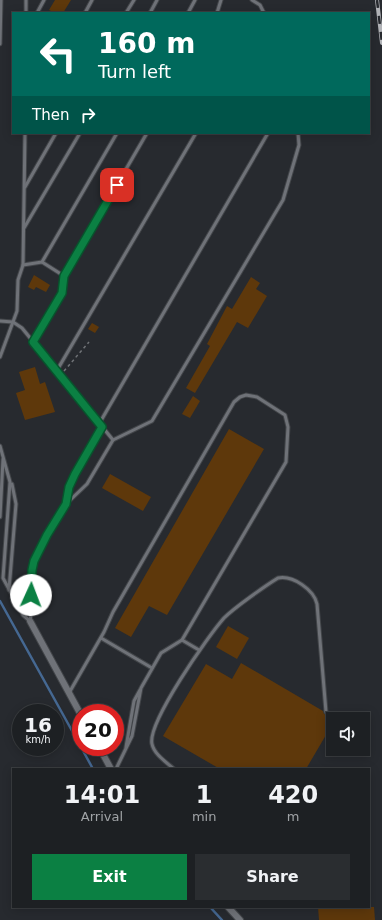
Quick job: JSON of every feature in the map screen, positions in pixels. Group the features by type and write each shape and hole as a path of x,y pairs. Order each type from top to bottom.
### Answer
{"street":[{"path":"30,621 75,704"},
{"path":"104,756 111,768"},
{"path":"229,908 240,920"}],"lane":[{"path":"0,44 1,0"},
{"path":"26,0 26,12"},
{"path":"38,12 44,0"},
{"path":"86,12 92,0"},
{"path":"127,12 134,0"},
{"path":"151,12 158,0"},
{"path":"189,12 195,0"},
{"path":"217,12 221,0"},
{"path":"252,0 260,5 264,12"},
{"path":"0,357 17,311 18,280 23,265 25,134"},
{"path":"24,188 55,134"},
{"path":"24,230 79,134"},
{"path":"42,262 116,134"},
{"path":"33,342 62,293 64,276 146,134"},
{"path":"57,373 195,134"},
{"path":"66,504 69,487 100,425 267,134"},
{"path":"30,621 32,608 31,581 34,561 47,535 66,504 87,484 113,440 152,421 283,200 299,145 298,134"},
{"path":"23,265 42,262 64,276"},
{"path":"0,321 13,322 22,328 57,373 113,440"},
{"path":"69,693 101,638 113,612 234,402 240,397 246,395 257,397 285,415 288,427 286,462 182,640 161,653 152,668 133,706 125,750"},
{"path":"0,446 16,498 9,585 11,595"},
{"path":"0,517 2,452"},
{"path":"4,582 2,574 8,517 10,477"},
{"path":"0,485 2,490"},
{"path":"0,575 23,615 30,621"},
{"path":"173,768 153,748 152,733 155,722 199,650 225,618 275,580 289,578 309,590 316,601 326,712"},
{"path":"101,638 152,668"},
{"path":"182,640 199,650"},
{"path":"116,768 132,736 141,688"}],"path":[{"path":"57,373 66,369 89,342"}],"building":[{"path":"55,0 71,0 64,12 53,12 49,10"},
{"path":"34,275 50,285 46,292 36,287 34,290 28,287"},
{"path":"251,277 260,283 256,289 267,296 248,328 237,322 195,393 186,388 210,346 207,344 227,306 232,309"},
{"path":"92,323 99,327 95,333 88,329"},
{"path":"35,367 40,384 45,382 55,412 25,420 16,393 25,390 19,372"},
{"path":"193,396 200,401 190,418 182,414"},
{"path":"229,429 264,449 167,615 149,606 131,637 115,628"},
{"path":"110,474 151,497 143,511 102,488"},
{"path":"228,626 249,638 237,659 216,647"},
{"path":"241,663 323,711 326,715 326,735 307,768 218,768 163,736 206,664 232,679"},
{"path":"374,907 375,920 319,920 318,908"}],"waterway":[{"path":"0,601 72,731"},
{"path":"86,756 92,768"},
{"path":"211,908 222,920"}],"railway":[{"path":"377,0 382,43"}],"route":[{"path":"31,595 31,581 34,561 47,535 66,504 69,487 75,474 102,427 33,342 62,293 64,276 117,185"}]}
